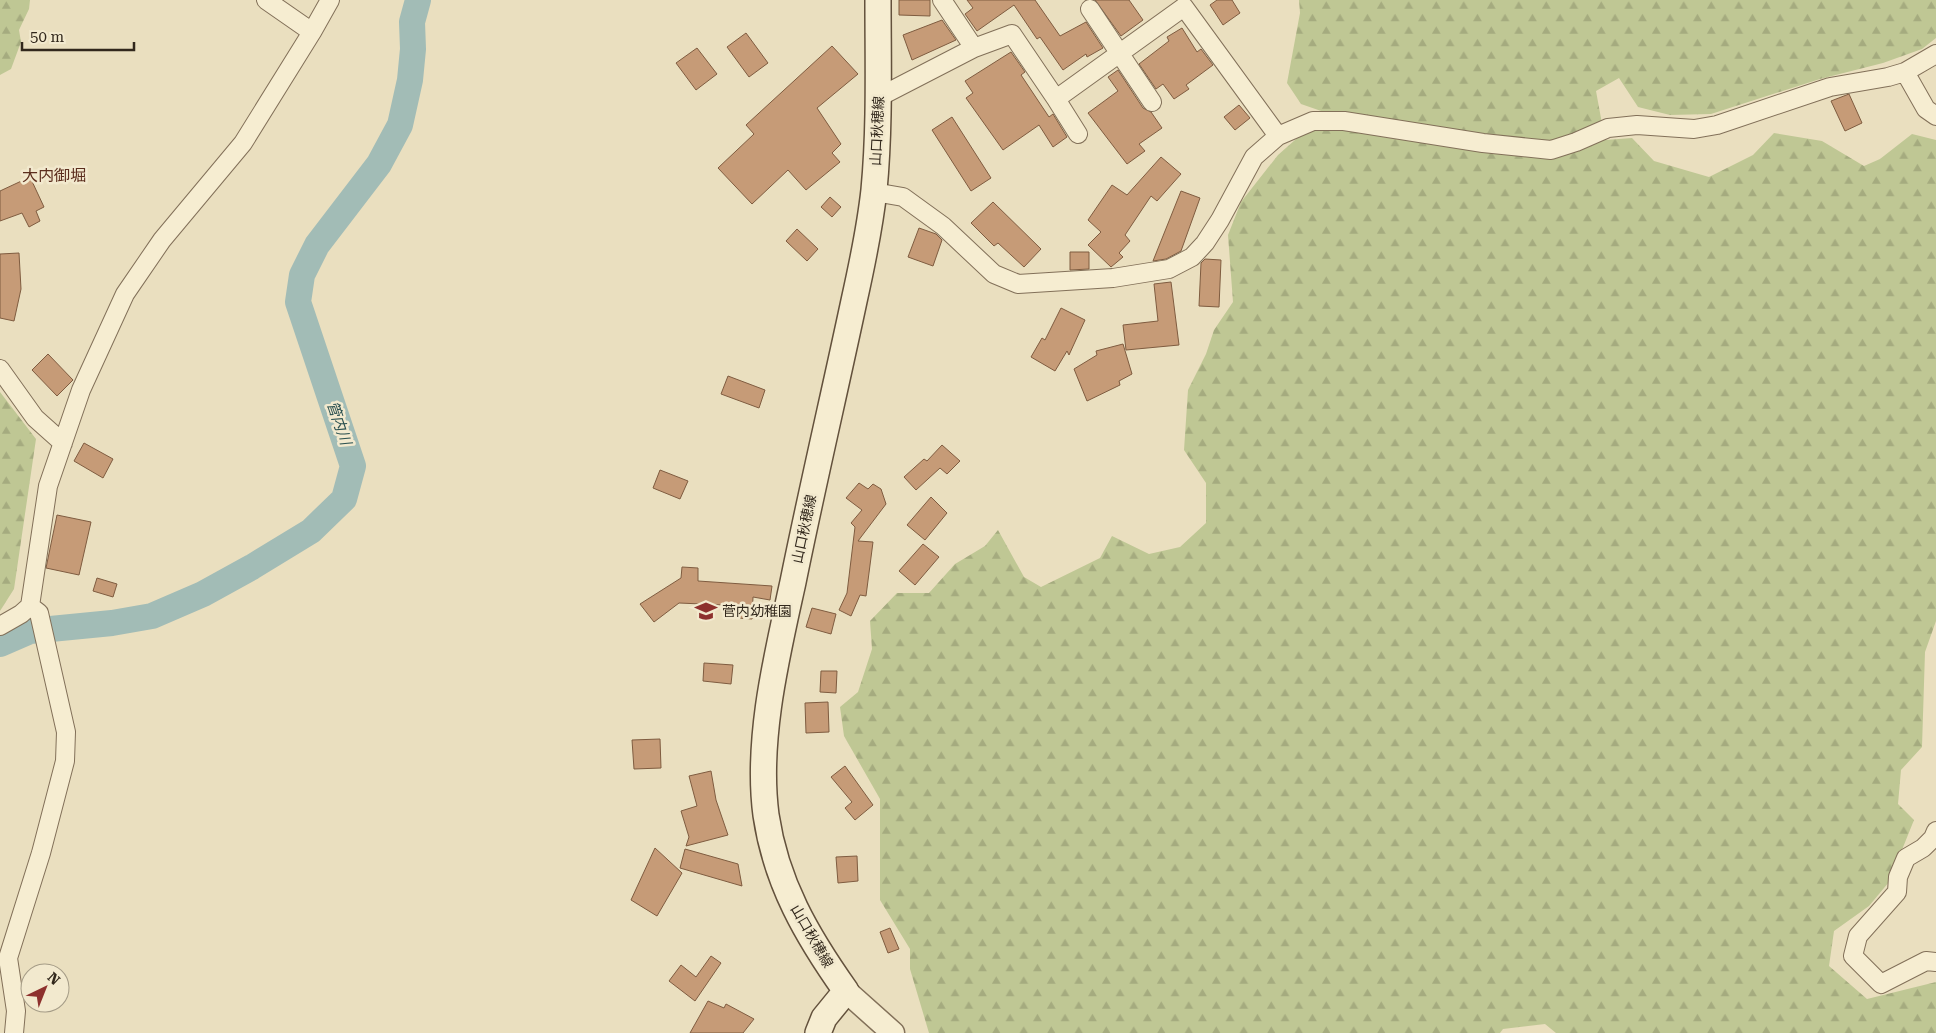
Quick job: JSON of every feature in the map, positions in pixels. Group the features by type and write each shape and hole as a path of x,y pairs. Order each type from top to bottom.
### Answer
{"main road":[{"name":"山口秋穂線","path":"846,991 801,923 787,891 766,815 764,779 770,688 855,298 874,192 879,97 878,0"},
{"path":"818,1033 832,1007 846,991"}],"street":[{"path":"266,0 312,32"},
{"path":"0,626 21,614 30,606 48,486 81,390 125,294 162,240 243,143 330,0"},
{"path":"942,0 974,48"},
{"path":"1056,99 1120,53 1182,3 1278,136"},
{"path":"1090,9 1152,102"},
{"path":"879,97 974,48 1012,34 1078,134"},
{"path":"874,192 902,197 943,226 994,274 1018,284 1113,278 1169,269 1192,257 1205,243 1220,220 1254,157 1278,136 1313,121 1344,121 1483,143 1551,150 1576,142 1608,128 1636,125 1694,129 1717,125 1830,87 1888,77 1905,72 1936,54"},
{"path":"1905,72 1926,109 1936,116"},
{"path":"0,368 35,418 63,443"},
{"path":"14,1033 16,1011 8,958 41,853 66,761 66,732 39,613 30,606"},
{"path":"1936,831 1934,838 1906,858 1898,877 1897,892 1858,936 1853,956 1881,984 1926,961 1936,962"},
{"path":"846,991 893,1033"}],"green space":[{"path":"0,0 30,0 29,9 19,30 21,42 11,69 0,75"},
{"path":"1299,0 1936,0 1936,38 1922,49 1883,63 1820,79 1711,114 1670,115 1638,107 1619,78 1596,91 1605,140 1632,138 1654,161 1709,177 1753,155 1774,133 1822,141 1864,166 1880,159 1912,134 1936,140 1936,621 1925,652 1922,747 1901,770 1898,804 1914,820 1889,882 1869,906 1834,931 1829,966 1867,999 1936,982 1936,1033 1556,1033 1545,1024 1503,1029 1500,1033 929,1033 910,969 910,949 880,900 880,799 844,736 840,707 858,692 872,649 870,621 897,593 929,593 955,564 985,546 998,530 1024,577 1041,587 1100,558 1112,536 1149,554 1180,547 1206,523 1206,483 1184,450 1188,390 1206,354 1214,330 1233,302 1228,235 1241,202 1278,155 1304,132 1323,128 1324,112 1301,104 1287,83 1300,13"},
{"path":"0,392 36,439 14,589 0,611"}],"building":[{"path":"899,0 930,0 930,16 899,15"},
{"path":"967,0 1035,0 1060,36 1086,22 1103,48 1087,57 1086,54 1063,70 1040,37 1037,39 1014,5 977,31 965,14 973,8"},
{"path":"1095,0 1129,0 1143,20 1121,36"},
{"path":"1217,0 1232,0 1240,13 1223,25 1210,5"},
{"path":"942,20 956,40 912,60 903,35"},
{"path":"1182,28 1197,52 1201,49 1213,65 1186,85 1189,89 1174,99 1163,84 1156,89 1139,64 1169,41 1167,37"},
{"path":"746,33 768,63 749,77 727,47"},
{"path":"832,46 858,74 817,108 841,144 832,153 840,162 806,190 788,170 752,204 718,168 754,134 746,125"},
{"path":"697,48 717,74 696,90 676,63"},
{"path":"1011,52 1025,72 1021,75 1049,117 1053,114 1067,137 1053,147 1039,125 1003,150 966,98 973,93 965,81"},
{"path":"1118,70 1143,108 1151,112 1162,128 1139,144 1145,151 1127,164 1088,113 1118,91 1108,77"},
{"path":"1849,94 1862,123 1845,131 1831,101"},
{"path":"1239,105 1250,118 1235,130 1224,117"},
{"path":"952,117 991,178 971,191 932,130"},
{"path":"1161,157 1181,174 1157,201 1151,196 1125,235 1130,241 1119,253 1123,257 1111,267 1088,245 1101,232 1088,220 1112,185 1127,195"},
{"path":"30,177 44,207 36,211 40,221 29,227 22,213 0,221 0,191"},
{"path":"1181,191 1200,198 1181,251 1166,259 1153,261"},
{"path":"830,197 841,207 832,217 821,207"},
{"path":"993,202 1041,249 1024,267 998,243 994,246 971,223"},
{"path":"919,228 936,234 942,240 933,266 908,257"},
{"path":"797,229 818,249 807,261 786,241"},
{"path":"1070,252 1089,252 1089,269 1070,270"},
{"path":"19,253 21,289 14,321 0,318 0,254"},
{"path":"1205,259 1221,260 1219,307 1199,306 1201,263"},
{"path":"1171,282 1179,345 1126,350 1123,325 1158,321 1154,284"},
{"path":"1061,308 1085,320 1069,355 1067,351 1055,371 1031,357 1042,338 1045,340"},
{"path":"1123,344 1132,374 1119,381 1120,385 1087,401 1074,369 1097,355 1096,351"},
{"path":"48,354 73,380 57,396 32,370"},
{"path":"728,376 765,390 759,408 721,394"},
{"path":"84,443 113,459 103,478 74,461"},
{"path":"942,445 960,461 947,474 940,468 916,490 904,477 924,459 927,461"},
{"path":"660,470 688,481 680,499 653,488"},
{"path":"859,483 868,489 873,484 881,489 886,504 858,541 873,542 866,596 860,595 851,616 839,610 847,593 855,527 851,523 862,510 846,498"},
{"path":"931,497 947,513 925,540 907,525"},
{"path":"57,515 91,522 79,575 46,568"},
{"path":"923,544 939,557 915,585 899,571"},
{"path":"682,567 698,568 698,581 772,586 770,600 753,597 752,619 725,617 725,605 679,603 654,622 640,604 681,578"},
{"path":"97,578 117,584 113,597 93,591"},
{"path":"812,608 836,614 831,634 806,627"},
{"path":"704,663 733,665 731,684 703,681"},
{"path":"821,671 837,671 836,693 820,692"},
{"path":"828,702 829,732 806,733 805,703"},
{"path":"660,739 661,768 634,769 632,740"},
{"path":"845,766 873,805 855,820 845,808 852,802 831,777"},
{"path":"711,771 716,800 728,835 686,846 689,837 681,811 697,806 689,776"},
{"path":"655,848 682,873 657,916 631,900"},
{"path":"685,849 738,864 742,886 680,868"},
{"path":"857,856 858,881 838,883 836,857"},
{"path":"890,928 899,949 888,953 880,932"},
{"path":"711,956 721,963 695,1001 669,981 681,965 696,977"},
{"path":"708,1001 724,1008 726,1004 754,1019 743,1033 690,1033"}],"waterway":[{"name":"管内川","path":"0,644 30,631 112,623 152,616 203,594 252,567 311,531 344,499 353,466 298,302 302,275 317,245 379,164 400,125 410,80 413,49 412,22 418,0"}],"place":[{"name":"菅内幼稚園","path":"706,611"}],"district":[{"name":"大内御堀","path":"54,175"}]}
